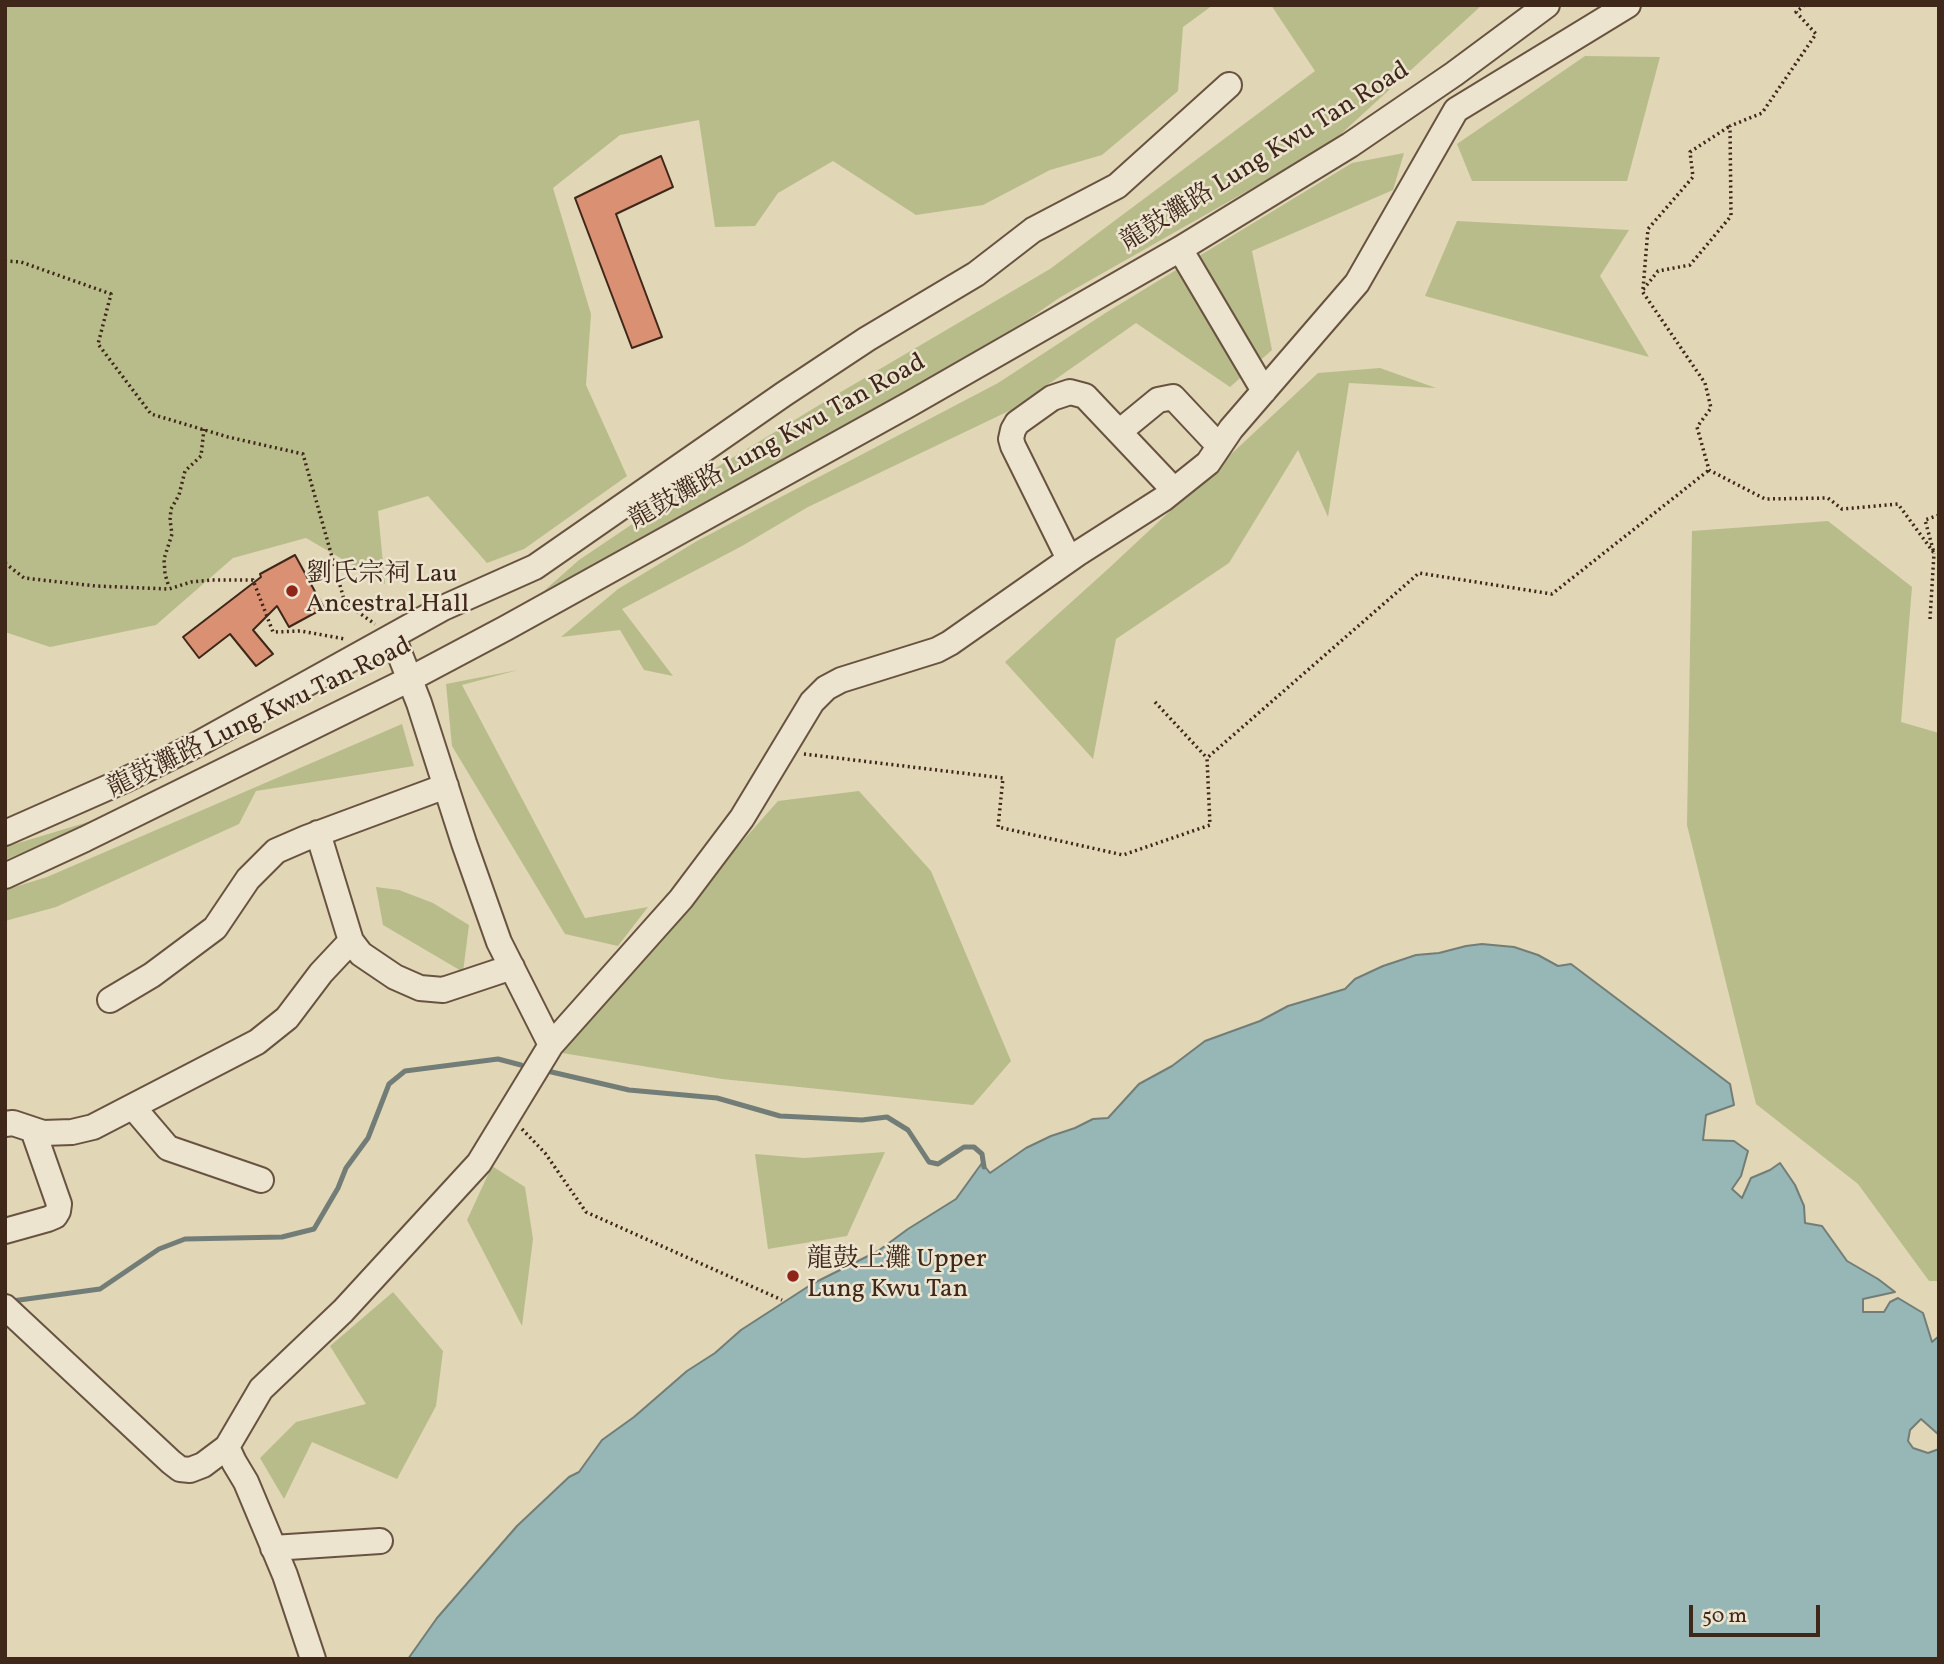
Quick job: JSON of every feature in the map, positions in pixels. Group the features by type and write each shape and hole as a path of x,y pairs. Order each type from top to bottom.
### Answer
{"street":[{"name":"龍鼓灘路 Lung Kwu Tan Road","path":"5,876 410,679 518,622 884,418 1180,249 1350,145 1454,74 1547,5"},
{"path":"5,1307 180,1469 203,1465 227,1447 261,1389 343,1311 479,1163 551,1045 681,899 742,818 812,702 826,688 852,676 937,650 950,643 1069,559 1163,499 1208,463 1231,429 1357,283 1456,110 1628,5"},
{"path":"5,833 102,791 198,744 443,608 535,567 784,394 867,339 976,274 1033,230 1117,186 1229,85"},
{"path":"1180,249 1264,391"},
{"path":"1069,559 1013,446 1013,430 1017,424 1052,398 1070,392 1085,396 1174,490"},
{"path":"1119,432 1158,400 1173,397 1219,446"},
{"path":"383,642 410,679 499,942 551,1045"},
{"path":"110,1000 152,975 215,928 248,879 276,851 446,786"},
{"path":"318,833 351,941 361,954 396,977 420,988 443,990 512,967"},
{"path":"5,1124 13,1123 43,1133 72,1132 93,1127 257,1042 287,1018 321,972 351,941"},
{"path":"132,1107 168,1148 261,1180"},
{"path":"5,1231 48,1219 58,1211 59,1204 33,1130"},
{"path":"227,1447 246,1482 285,1574 313,1659"},
{"path":"274,1548 380,1541"}],"path":[{"path":"1805,5 1796,12 1816,34 1762,113 1730,126 1690,152 1693,177 1648,229 1642,291 1705,383 1711,408 1697,427 1709,470 1765,499 1828,498 1842,509 1898,504 1934,553"},
{"path":"1642,291 1658,271 1690,265 1731,216 1730,126"},
{"path":"5,261 21,262 111,294 99,344 151,414 303,453 345,603 383,642"},
{"path":"168,584 164,559 172,534 171,509 186,471 201,456 204,429"},
{"path":"1208,758 1419,573 1552,594 1709,470"},
{"path":"1930,620 1934,553 1925,520 1939,516"},
{"path":"5,563 24,578 96,586 169,589 201,581 253,580 273,632 301,631 383,642"},
{"path":"802,754 1003,778 998,827 1123,855 1210,825 1208,758 1155,702"},
{"path":"508,1113 545,1153 586,1212 782,1300"}],"green space":[{"path":"5,5 1213,5 1183,27 1178,91 1102,155 1050,170 983,205 916,215 833,161 778,193 755,226 715,227 699,120 620,135 553,188 591,314 586,385 627,476 524,549 487,563 428,496 378,511 385,584 306,538 233,558 156,625 50,647 5,632"},
{"path":"1271,5 1482,5 1330,144 1059,298 1026,321 787,460 544,591 579,560 714,469 1050,269 1315,71"},
{"path":"1585,56 1660,57 1627,181 1472,181 1457,144"},
{"path":"1404,153 1393,190 1252,251 1272,350 1230,387 1136,323 1013,409 808,507 742,546 622,609 673,676 644,670 620,630 561,637 618,589 697,541 998,383 1107,312 1352,163"},
{"path":"1457,221 1629,230 1600,276 1649,357 1425,296"},
{"path":"1380,368 1436,388 1349,383 1328,517 1298,450 1229,563 1116,639 1093,759 1005,662 1318,373"},
{"path":"1828,521 1912,587 1901,722 1939,733 1939,1281 1929,1281 1858,1184 1756,1104 1687,825 1692,531"},
{"path":"518,670 462,685 585,918 648,907 618,946 565,934 452,746 446,684"},
{"path":"402,724 414,766 256,791 239,824 56,907 5,921 5,890 47,877"},
{"path":"859,791 931,871 1011,1061 973,1105 722,1079 556,1052 778,801"},
{"path":"118,813 5,860 5,847"},
{"path":"376,887 399,890 433,903 469,925 463,972 383,925"},
{"path":"885,1152 847,1236 768,1249 755,1154 804,1158"},
{"path":"492,1166 525,1187 533,1239 522,1326 467,1220"},
{"path":"393,1292 443,1351 436,1406 397,1479 312,1442 284,1499 260,1458 296,1422 366,1404 330,1346"}],"water":[{"path":"1482,944 1514,947 1538,955 1558,966 1571,964 1730,1084 1734,1105 1706,1115 1703,1140 1734,1141 1748,1151 1741,1176 1732,1189 1742,1198 1751,1178 1780,1163 1795,1185 1804,1206 1805,1223 1822,1226 1847,1261 1895,1292 1863,1299 1863,1312 1884,1312 1890,1302 1898,1298 1923,1313 1932,1342 1939,1336 1939,1435 1921,1419 1910,1430 1908,1441 1913,1448 1928,1453 1939,1449 1939,1659 408,1659 437,1618 517,1526 569,1477 579,1472 602,1440 741,1330 812,1284 878,1251 956,1199 982,1163 990,1173 1026,1148 1051,1136 1093,1119 1108,1118 1139,1084 1172,1066 1205,1041 1260,1021 1288,1006 1345,989 1355,979 1383,966 1416,955"}],"building":[{"path":"661,156 673,187 616,214 662,337 632,348 575,198"},
{"path":"295,555 324,608 289,627 277,606 253,630 273,654 256,666 230,634 199,658 183,637 261,577 260,574"}],"waterway":[{"path":"12,1301 100,1289 159,1249 185,1239 282,1237 314,1229 338,1188 346,1168 368,1138 389,1084 405,1071 498,1059 521,1065"},
{"path":"543,1070 629,1090 717,1098 780,1116 862,1120 887,1117 908,1130 929,1162 938,1164 964,1147 974,1147 982,1154 984,1167"}],"place":[{"name":"劉氏宗祠 Lau Ancestral Hall","path":"292,591"},
{"name":"龍鼓上灘 Upper Lung Kwu Tan","path":"793,1276"}]}
